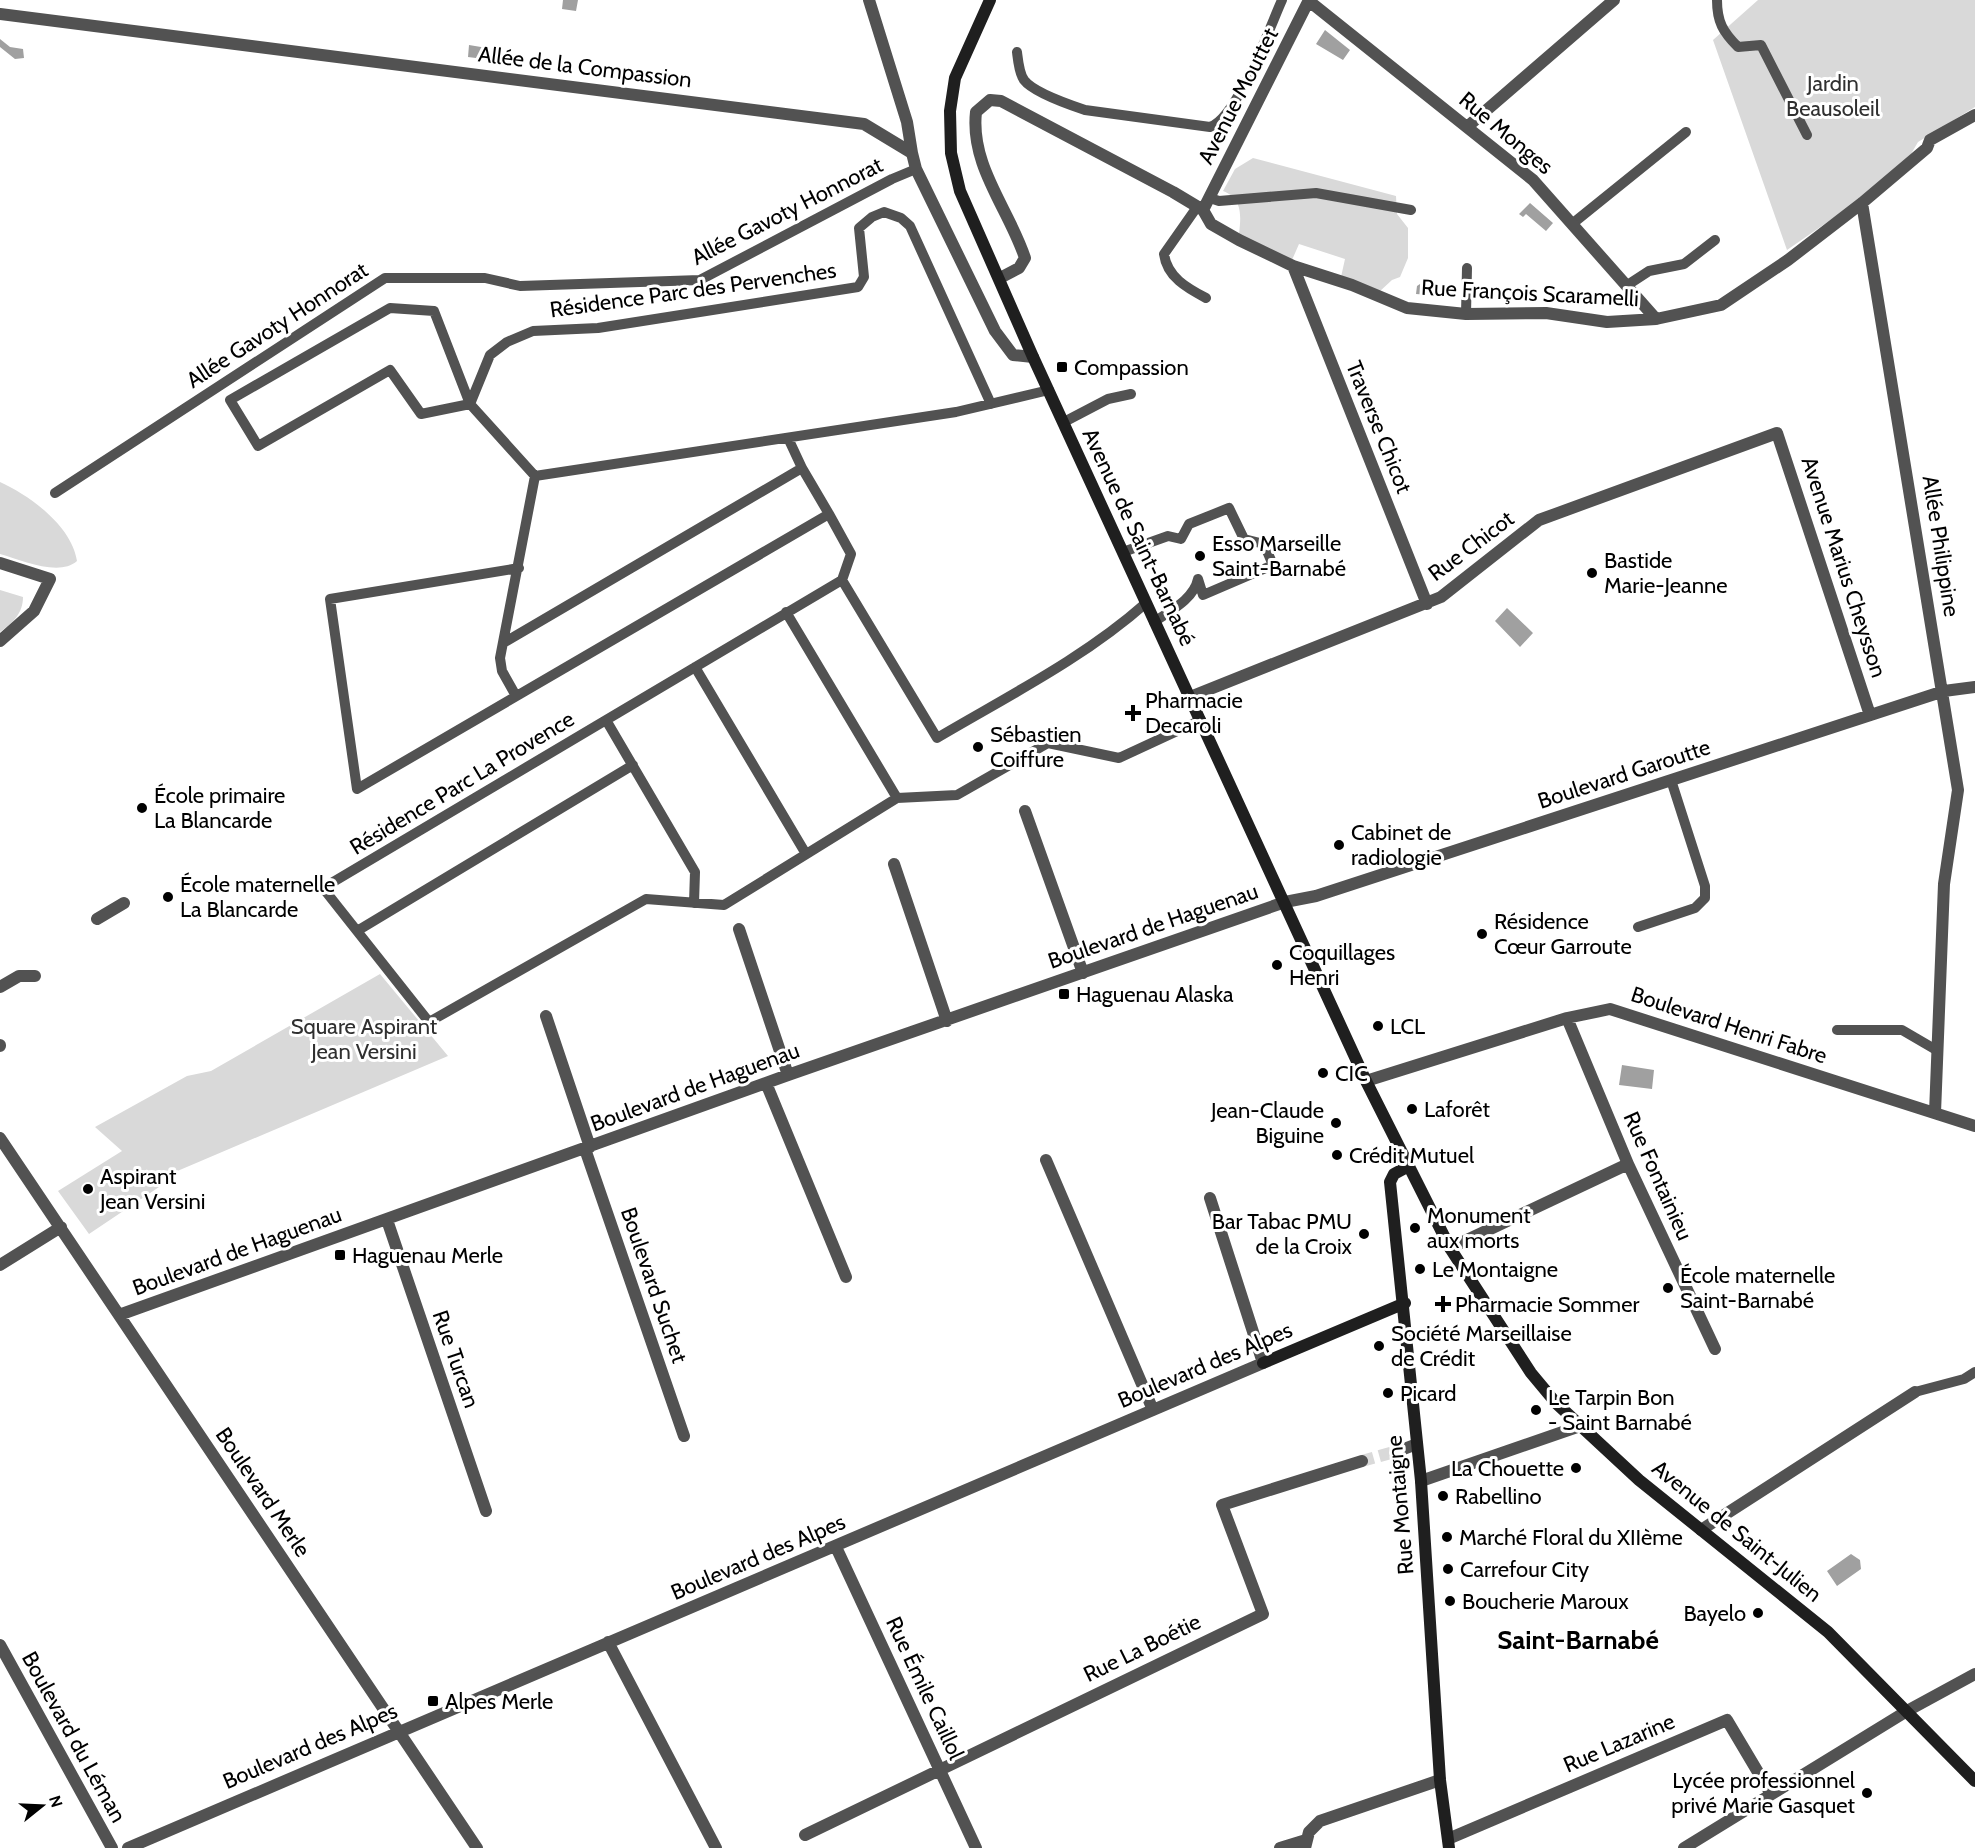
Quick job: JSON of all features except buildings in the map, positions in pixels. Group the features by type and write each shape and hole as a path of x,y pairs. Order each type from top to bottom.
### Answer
{"main road":[{"name":"Avenue de Saint-Barnabé","path":"990,0 955,78 950,111 951,153 960,191 1033,357 1154,622 1286,902 1366,1081"},
{"name":"Avenue de Saint-Julien","path":"1366,1081 1407,1167 1450,1248 1531,1373 1580,1426 1639,1480 1828,1632 1975,1781"},
{"name":"Rue Montaigne","path":"1407,1167 1394,1174 1390,1182 1421,1481 1440,1780 1449,1843"},
{"name":"Boulevard des Alpes","path":"1263,1363 1404,1303"}],"street":[{"path":"869,0 904,111 915,170 995,332 1013,355 1033,357"},
{"path":"1467,127 1614,0"},
{"name":"Rue Monges","path":"1309,1 1533,180 1656,319"},
{"name":"Avenue Mouttet","path":"1200,209 1210,198 1309,1"},
{"name":"Allée de la Compassion","path":"0,14 864,124 912,153"},
{"name":"Rue François Scaramelli","path":"1000,278 1019,268 1024,258 978,152 974,131 976,112 990,100 1001,101 1200,209 1210,224 1293,266 1352,285 1407,308 1466,314 1546,314 1607,321 1656,319 1721,305 1788,260 1863,203 1927,148 1930,140 1975,115"},
{"name":"Allée Philippine","path":"1863,203 1959,790 1944,884 1935,1113"},
{"name":"Traverse Chicot","path":"1293,266 1427,604"},
{"name":"Rue Chicot","path":"1190,696 1441,597 1539,520 1778,433"},
{"name":"Avenue Marius Cheysson","path":"1778,433 1870,715"},
{"path":"0,563 50,579 34,611 0,641"},
{"name":"Boulevard Garoutte","path":"1286,902 1316,896 1944,691 1975,687"},
{"path":"1025,811 1083,973"},
{"path":"894,864 947,1021"},
{"name":"Boulevard de Haguenau","path":"119,1315 788,1075 1286,902"},
{"path":"97,919 124,903"},
{"path":"739,929 788,1075"},
{"path":"0,987 19,976 35,976"},
{"name":"Boulevard Henri Fabre","path":"1366,1081 1567,1018 1610,1009 1975,1126"},
{"name":"Boulevard Suchet","path":"546,1016 587,1148 684,1436"},
{"name":"Rue Fontainieu","path":"1567,1018 1628,1164 1715,1349"},
{"path":"766,1083 846,1277"},
{"name":"Boulevard Merle","path":"0,1138 477,1848"},
{"path":"1046,1160 1153,1410"},
{"path":"1450,1248 1628,1164"},
{"path":"1210,1198 1263,1363"},
{"name":"Rue Turcan","path":"387,1220 486,1511"},
{"path":"0,1265 61,1227"},
{"name":"Boulevard des Alpes","path":"128,1848 398,1730 836,1547 1263,1363"},
{"path":"1701,1530 1915,1392"},
{"path":"1421,1481 1580,1426"},
{"path":"1401,1450 1417,1444"},
{"name":"Rue La Boétie","path":"805,1835 1263,1614 1222,1505 1362,1461"},
{"name":"Rue Émile Caillol","path":"836,1547 976,1848"},
{"path":"608,1642 716,1848"},
{"name":"Boulevard du Léman","path":"0,1646 112,1848"},
{"path":"1684,1848 1907,1711 1975,1674"},
{"name":"Rue Lazarine","path":"1449,1843 1727,1720 1771,1794"},
{"path":"1280,1848 1306,1844 1313,1825 1320,1821 1440,1780"}],"lane":[{"path":"1017,52 1024,80 1036,89 1072,105 1085,110 1210,128 1220,124 1234,105 1282,0"},
{"path":"1717,0 1717,16 1723,32 1738,47 1761,45 1807,135"},
{"path":"1572,224 1686,132"},
{"name":"Allée Gavoty Honnorat","path":"55,493 385,278 486,278 520,286 700,280 892,179 915,170"},
{"path":"1210,198 1219,201 1316,192 1411,210"},
{"path":"1200,209 1164,254 1165,262 1177,279 1206,298"},
{"name":"Résidence Parc des Pervenches","path":"470,404 490,355 507,342 532,331 598,328 858,287 864,278 859,228 872,217 884,212 902,218 909,226 991,404"},
{"path":"1626,286 1649,271 1684,264 1715,240"},
{"path":"1466,314 1467,268"},
{"path":"470,404 422,414 390,370 258,446 230,400 390,308 434,311 470,404 535,476"},
{"path":"535,476 956,412 1049,390"},
{"path":"1064,422 1101,402 1131,394"},
{"path":"788,438 802,468 851,554 842,580 937,738 1084,650 1114,630 1146,603"},
{"path":"505,642 802,468"},
{"path":"516,696 502,671 500,658 505,642 535,476"},
{"path":"1123,552 1168,537 1181,539 1189,524 1229,508 1244,539 1264,543 1273,566 1203,595 1198,579 1190,595 1154,622"},
{"path":"519,568 330,600 357,789 829,514"},
{"name":"Résidence Parc La Provence","path":"842,580 323,888 429,1023 646,899 724,905 897,798 957,795 1048,743 1119,758 1201,720"},
{"path":"786,612 897,798"},
{"path":"694,667 806,854"},
{"name":"Résidence Parc La Provence","path":"606,720 695,872 694,903"},
{"path":"357,931 633,765"},
{"path":"1638,927 1695,908 1705,898 1705,886 1671,780"},
{"path":"1837,1030 1902,1030 1938,1051"},
{"path":"1915,1392 1964,1379 1975,1372"}],"green space":[{"name":"Jardin Beausoleil","path":"1758,0 1975,0 1975,107 1918,142 1911,154 1868,194 1787,250 1713,40"},
{"path":"1253,158 1396,196 1397,214 1408,228 1408,258 1400,277 1392,280 1379,292 1341,277 1345,259 1299,244 1292,260 1239,234 1240,215 1237,203 1230,194 1223,191 1235,169"},
{"path":"0,482 24,495 48,513 67,536 77,561 60,568 40,566 0,554"},
{"path":"0,590 23,597 23,603 16,617 0,632"},
{"name":"Square Aspirant Jean Versini","path":"380,974 448,1056 161,1178 165,1183 89,1234 58,1191 122,1151 95,1127 187,1076 211,1071"}],"shaded area":[{"path":"563,0 578,0 576,11 562,9"},
{"path":"1325,30 1350,50 1343,60 1316,44"},
{"path":"0,39 10,47 23,49 24,58 15,59 0,47"},
{"path":"469,45 487,48 492,60 468,57"},
{"path":"1530,203 1553,223 1546,231 1526,214 1523,217 1519,214"},
{"path":"1420,284 1443,289 1442,296 1416,294 1417,286"},
{"path":"1507,608 1533,633 1520,647 1495,621"},
{"path":"1622,1065 1654,1070 1652,1089 1619,1085"},
{"path":"1851,1554 1860,1560 1861,1569 1837,1586 1827,1571"}],"tunnel":[{"path":"1362,1461 1401,1450"}],"place":[{"name":"Compassion","path":"1062,367"},
{"name":"Esso Marseille Saint-Barnabé","path":"1200,556"},
{"name":"Bastide Marie-Jeanne","path":"1592,573"},
{"name":"Pharmacie Decaroli","path":"1133,713"},
{"name":"Sébastien Coiffure","path":"978,747"},
{"name":"École primaire La Blancarde","path":"142,808"},
{"name":"Cabinet de radiologie","path":"1339,845"},
{"name":"École maternelle La Blancarde","path":"168,897"},
{"name":"Résidence Cœur Garroute","path":"1482,934"},
{"name":"Coquillages Henri","path":"1277,965"},
{"name":"Haguenau Alaska","path":"1064,994"},
{"name":"LCL","path":"1378,1026"},
{"name":"CIC","path":"1323,1073"},
{"name":"Laforêt","path":"1412,1109"},
{"name":"Jean-Claude Biguine","path":"1336,1123"},
{"name":"Crédit Mutuel","path":"1337,1155"},
{"name":"Aspirant Jean Versini","path":"88,1189"},
{"name":"Monument aux morts","path":"1415,1228"},
{"name":"Bar Tabac PMU de la Croix","path":"1364,1234"},
{"name":"Haguenau Merle","path":"340,1255"},
{"name":"Le Montaigne","path":"1420,1269"},
{"name":"École maternelle Saint-Barnabé","path":"1668,1288"},
{"name":"Pharmacie Sommer","path":"1443,1304"},
{"name":"Société Marseillaise de Crédit","path":"1379,1346"},
{"name":"Picard","path":"1388,1393"},
{"name":"Le Tarpin Bon - Saint Barnabé","path":"1536,1410"},
{"name":"La Chouette","path":"1576,1468"},
{"name":"Rabellino","path":"1443,1496"},
{"name":"Marché Floral du XIIème","path":"1447,1537"},
{"name":"Carrefour City","path":"1448,1569"},
{"name":"Boucherie Maroux","path":"1450,1601"},
{"name":"Bayelo","path":"1758,1613"},
{"name":"Alpes Merle","path":"433,1701"},
{"name":"Lycée professionnel privé Marie Gasquet","path":"1867,1793"}],"district":[{"name":"Saint-Barnabé","path":"1578,1640"}]}
